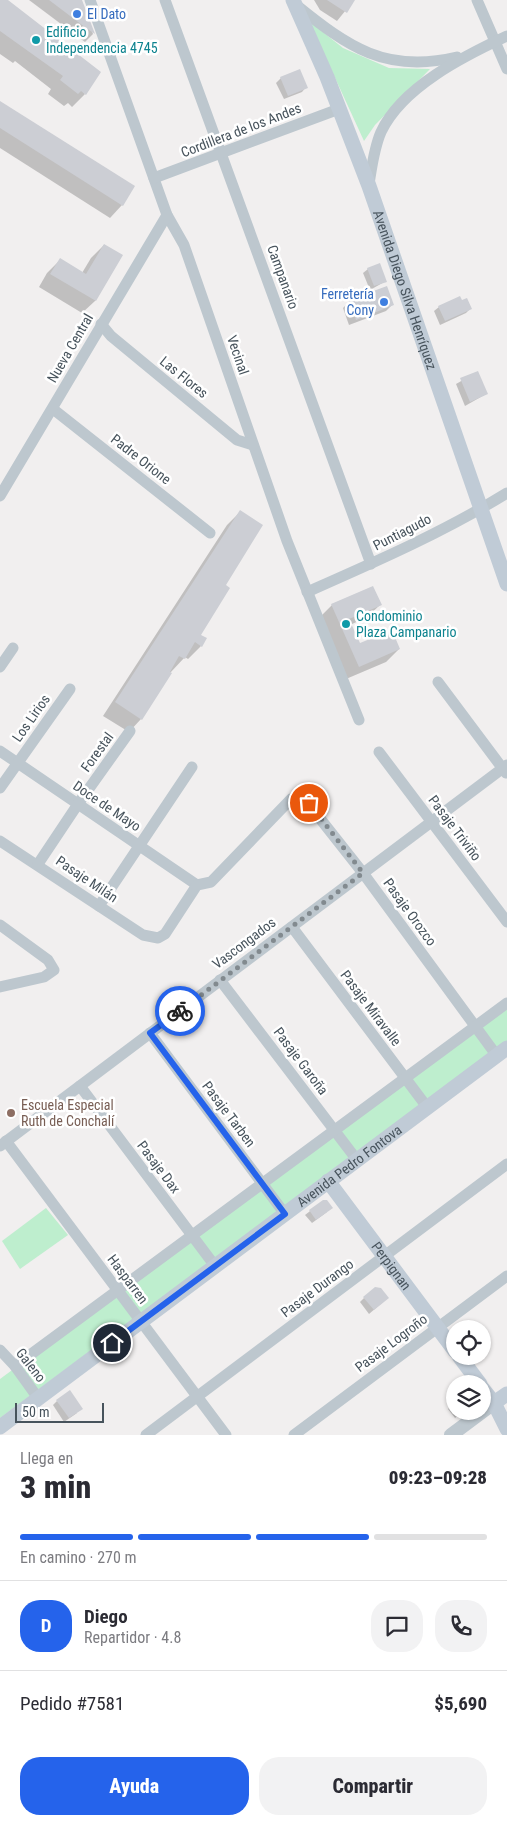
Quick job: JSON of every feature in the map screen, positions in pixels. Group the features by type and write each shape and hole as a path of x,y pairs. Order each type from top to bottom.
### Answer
{"main road":[{"name":"Avenida Diego Silva Henríquez","path":"293,1 339,109 369,186 507,584"},
{"name":"Avenida Pedro Fontova","path":"0,1427 502,1052"},
{"name":"Perpignan","path":"328,1181 446,1340"},
{"path":"494,1403 507,1394"},
{"path":"491,1399 507,1429"}],"street":[{"name":"Vecinal","path":"90,0 167,215 184,245 253,445 307,592 359,720"},
{"name":"Campanario","path":"165,0 372,564"},
{"path":"477,0 507,68"},
{"path":"293,1 341,40 378,57 409,62 427,62 464,56"},
{"path":"369,186 378,141 389,119 413,93 464,56 507,36"},
{"name":"Cordillera de los Andes","path":"154,178 339,109"},
{"name":"Nueva Central","path":"0,496 4,480 53,408 167,215"},
{"name":"Las Flores","path":"101,324 111,336 237,440 253,445"},
{"name":"Padre Orione","path":"53,408 210,533"},
{"name":"Puntiagudo","path":"307,592 372,564 480,510 507,493"},
{"path":"0,667 13,648"},
{"path":"438,682 506,769"},
{"name":"Los Lirios","path":"0,788 70,689"},
{"name":"Forestal","path":"38,864 130,731"},
{"name":"Doce de Mayo","path":"0,752 197,885"},
{"name":"Pasaje Triviño","path":"379,752 507,922"},
{"path":"99,906 192,768"},
{"name":"Vascongados","path":"3,1144 363,873 506,769"},
{"name":"Pasaje Orozco","path":"197,885 211,882 291,799 299,796 306,799 476,1026 502,1052"},
{"name":"Pasaje Milán","path":"0,841 38,864 143,935 158,938 165,934 197,885"},
{"path":"0,926 48,960 54,970 44,977 0,987"},
{"name":"Pasaje Miravalle","path":"292,926 427,1108"},
{"name":"Pasaje Garoña","path":"220,980 357,1160"},
{"path":"15,1366 507,1003"},
{"name":"Pasaje Tarben","path":"150,1033 285,1214"},
{"name":"Pasaje Dax","path":"80,1086 215,1266"},
{"name":"Hasparren","path":"3,1144 118,1290 226,1435"},
{"name":"Pasaje Durango","path":"146,1435 507,1164"},
{"name":"Pasaje Logroño","path":"294,1435 507,1276"},
{"name":"Galeno","path":"0,1350 15,1366 38,1398"},
{"path":"452,1435 494,1403"}],"green space":[{"path":"309,21 343,48 389,68 430,69 375,125 364,141"},
{"path":"507,1005 507,1042 0,1418 0,1379"},
{"path":"46,1208 68,1235 20,1269 2,1241"}],"building":[{"name":"Edificio Independencia 4745","path":"0,0 8,0 101,72 86,95 81,91 78,94 60,80 63,76 0,31"},
{"name":"El Dato","path":"49,0 82,0 95,34 86,28"},
{"path":"327,0 355,0 347,13"},
{"path":"300,69 308,88 288,96 280,77"},
{"path":"0,101 135,186 123,206 0,128"},
{"path":"104,244 123,255 96,301 50,274 60,258 86,274"},
{"path":"380,263 387,282 374,286 367,268"},
{"path":"387,286 394,305 356,320 349,300"},
{"path":"460,296 462,300 467,298 472,309 445,321 438,306"},
{"path":"478,371 488,394 470,402 460,378"},
{"path":"240,510 263,525 226,585 230,588 201,635 207,638 202,647 195,642 185,659 179,656 170,672 172,673 142,720 115,702"},
{"name":"Condominio Plaza Campanario","path":"373,586 382,605 349,619 360,643 392,630 400,649 359,667 331,604"},
{"path":"323,1200 327,1200 333,1208 316,1220 309,1210"},
{"path":"375,1287 381,1288 389,1298 374,1310 363,1297"},
{"path":"70,1390 83,1409 69,1418 56,1400"}],"way so far":[{"path":"180,1011 363,873 309,803"}],"place":[{"name":"El Dato","path":"77,14"},
{"name":"Edificio Independencia 4745","path":"36,40"},
{"name":"Ferretería Cony","path":"384,302"},
{"name":"Condominio Plaza Campanario","path":"346,624"},
{"name":"Escuela Especial Ruth de Conchalí","path":"11,1113"}],"route":[{"path":"112,1343 285,1214 150,1033 180,1011"}]}
